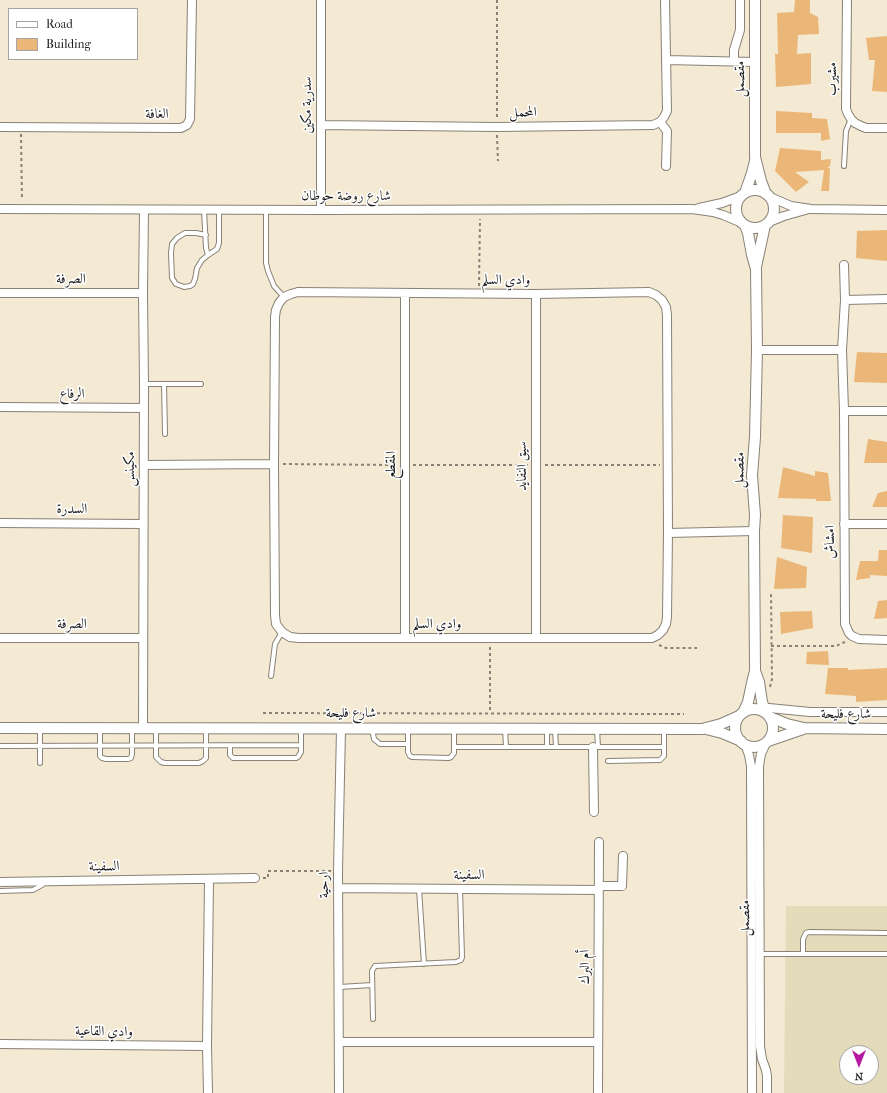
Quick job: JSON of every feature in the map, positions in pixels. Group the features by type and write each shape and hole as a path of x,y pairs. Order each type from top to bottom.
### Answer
{"street":[{"name":"الغافة","path":"0,127 181,128 187,125 190,119 192,0"},
{"name":"سدرية مكين","path":"321,0 321,210"},
{"path":"665,0 667,111 660,122 667,131 666,166"},
{"path":"734,61 734,50 740,30 740,0"},
{"name":"مقصمل","path":"743,195 752,173 755,157 755,0"},
{"name":"مشيرب","path":"847,0 846,108 851,119"},
{"path":"666,60 755,62"},
{"path":"851,119 855,124 866,128 887,128"},
{"name":"المحمل","path":"321,125 498,127 653,125 660,122"},
{"name":"مقصمل","path":"755,157 759,174 768,195"},
{"path":"811,209 784,216 760,228 743,224 736,213 738,201 743,195 750,191 756,190 792,206 811,209 887,210"},
{"name":"شارع روضة حوطان","path":"692,209 722,203 743,195"},
{"path":"767,224 774,212 773,202 768,195"},
{"name":"شارع روضة حوطان","path":"0,209 692,209 718,213 743,224"},
{"name":"مكينس","path":"143,729 144,210"},
{"name":"مقصمل","path":"743,224 749,236 756,269"},
{"name":"مقصمل","path":"764,712 759,682 755,671 755,515 752,475 755,443 757,350 756,269 767,224"},
{"name":"امشاش","path":"844,264 845,300 842,350 844,411 845,620 847,629 852,636"},
{"name":"الصرفة","path":"0,292 143,293"},
{"name":"وادي السلم","path":"282,632 290,637 299,638 652,638 663,630 666,624 668,532 667,315 666,307 662,300 656,295 648,292 479,294 298,292 284,298"},
{"name":"المقطع","path":"405,293 405,638"},
{"name":"سيق النفايد","path":"536,294 536,638"},
{"path":"282,632 276,624 275,615 274,464 275,317 279,303 284,298"},
{"path":"845,300 887,299"},
{"path":"757,350 842,350"},
{"name":"الرفاع","path":"0,407 144,408"},
{"path":"844,411 887,411"},
{"path":"144,465 274,464"},
{"name":"السدرة","path":"0,523 144,524"},
{"path":"844,524 887,524"},
{"path":"668,532 754,531"},
{"path":"852,636 863,640 887,640"},
{"name":"الصرفة","path":"0,638 143,638"},
{"name":"مقصمل","path":"741,715 748,702 755,671"},
{"path":"764,712 772,722 773,732 767,742 761,746 750,746 743,742 736,732 737,721 747,710 764,712 774,708 810,712 887,712"},
{"name":"شارع فليحة","path":"764,712 787,724 804,728 887,729"},
{"name":"شارع فليحة","path":"702,729 721,724 741,715"},
{"name":"شارع فليحة","path":"0,728 664,728 702,729 722,733 743,742"},
{"name":"شارع فليحة","path":"767,742 804,728"},
{"name":"ارحية","path":"339,1093 338,871 341,729"},
{"name":"مقصمل","path":"743,742 749,755 751,766 752,1093"},
{"name":"مقصمل","path":"767,742 761,754 759,766 760,1046 762,1059 766,1070 768,1093"},
{"path":"594,812 596,747"},
{"name":"أم البرك","path":"598,1093 599,842"},
{"name":"السفينة","path":"338,888 460,889 599,888 622,886 623,856"},
{"path":"208,1093 207,1046 209,878"},
{"name":"السفينة","path":"0,882 254,878"},
{"path":"339,1042 598,1042"},
{"name":"وادي القاعية","path":"0,1044 207,1046"}],"lane":[{"path":"844,166 846,131 851,119"},
{"path":"204,210 206,248 208,255"},
{"path":"206,235 185,233 177,238 172,244 172,278 176,284 184,287 193,284 197,268 202,260 217,249 219,243 219,210"},
{"path":"266,210 266,263 274,286 284,298"},
{"path":"144,384 201,384"},
{"path":"164,384 165,434"},
{"path":"272,676 275,644 282,632"},
{"path":"40,728 40,763"},
{"path":"100,728 100,756 102,758 113,759 131,758 132,729"},
{"path":"372,728 374,740 380,744 408,744"},
{"path":"408,728 409,754 412,758 414,758 451,757 454,753 454,728"},
{"path":"505,728 506,747"},
{"path":"547,747 551,728"},
{"path":"551,728 556,747"},
{"path":"596,747 598,728"},
{"path":"608,761 658,761 663,758 664,728"},
{"path":"156,729 156,757 161,762 203,761 206,758 206,729"},
{"path":"230,745 230,755 233,758 296,758 300,754 301,729"},
{"path":"0,746 301,745"},
{"path":"454,747 664,747"},
{"path":"0,891 33,890 42,885 45,881"},
{"path":"420,889 424,964"},
{"path":"372,1019 372,971 375,966 456,962 461,960 460,889"},
{"path":"803,954 803,939 806,933 809,932 887,933"},
{"path":"760,954 887,954"},
{"path":"339,987 372,985"}],"path":[{"path":"497,0 498,162"},
{"path":"21,127 22,209"},
{"path":"479,294 480,210"},
{"path":"274,464 668,465"},
{"path":"761,696 767,692 772,679 770,593"},
{"path":"771,646 836,646 845,642 852,636"},
{"path":"490,638 490,713"},
{"path":"652,638 660,646 666,648 697,648"},
{"path":"263,713 684,714"},
{"path":"254,878 268,878 268,872 338,871"}],"shaded area":[{"path":"786,906 887,906 887,1093 784,1093"}],"building":[{"path":"795,0 810,0 810,13 818,17 819,34 798,35 797,54 811,53 811,84 776,87 775,54 778,54 777,13 794,12"},
{"path":"887,36 887,92 872,91 875,60 869,60 866,38"},
{"path":"776,111 812,113 812,118 827,119 830,139 821,141 821,133 776,133"},
{"path":"780,148 821,151 821,160 831,159 830,166 827,168 830,168 829,191 821,191 824,170 795,172 809,182 796,192 775,171"},
{"path":"887,230 887,261 856,258 857,231"},
{"path":"857,352 887,353 887,383 854,382"},
{"path":"868,439 887,442 887,463 864,463"},
{"path":"783,467 815,476 815,471 828,473 831,501 778,498"},
{"path":"887,491 887,507 872,507 878,493"},
{"path":"783,515 813,517 812,553 781,548"},
{"path":"879,550 887,550 887,576 870,575 870,578 856,580 860,561 878,561"},
{"path":"777,557 807,567 806,588 774,589"},
{"path":"887,600 887,618 874,619 878,601"},
{"path":"812,611 813,628 781,634 780,612"},
{"path":"828,651 829,665 806,664 807,652"},
{"path":"828,668 848,668 848,670 887,668 887,700 856,702 856,696 825,694"}]}
